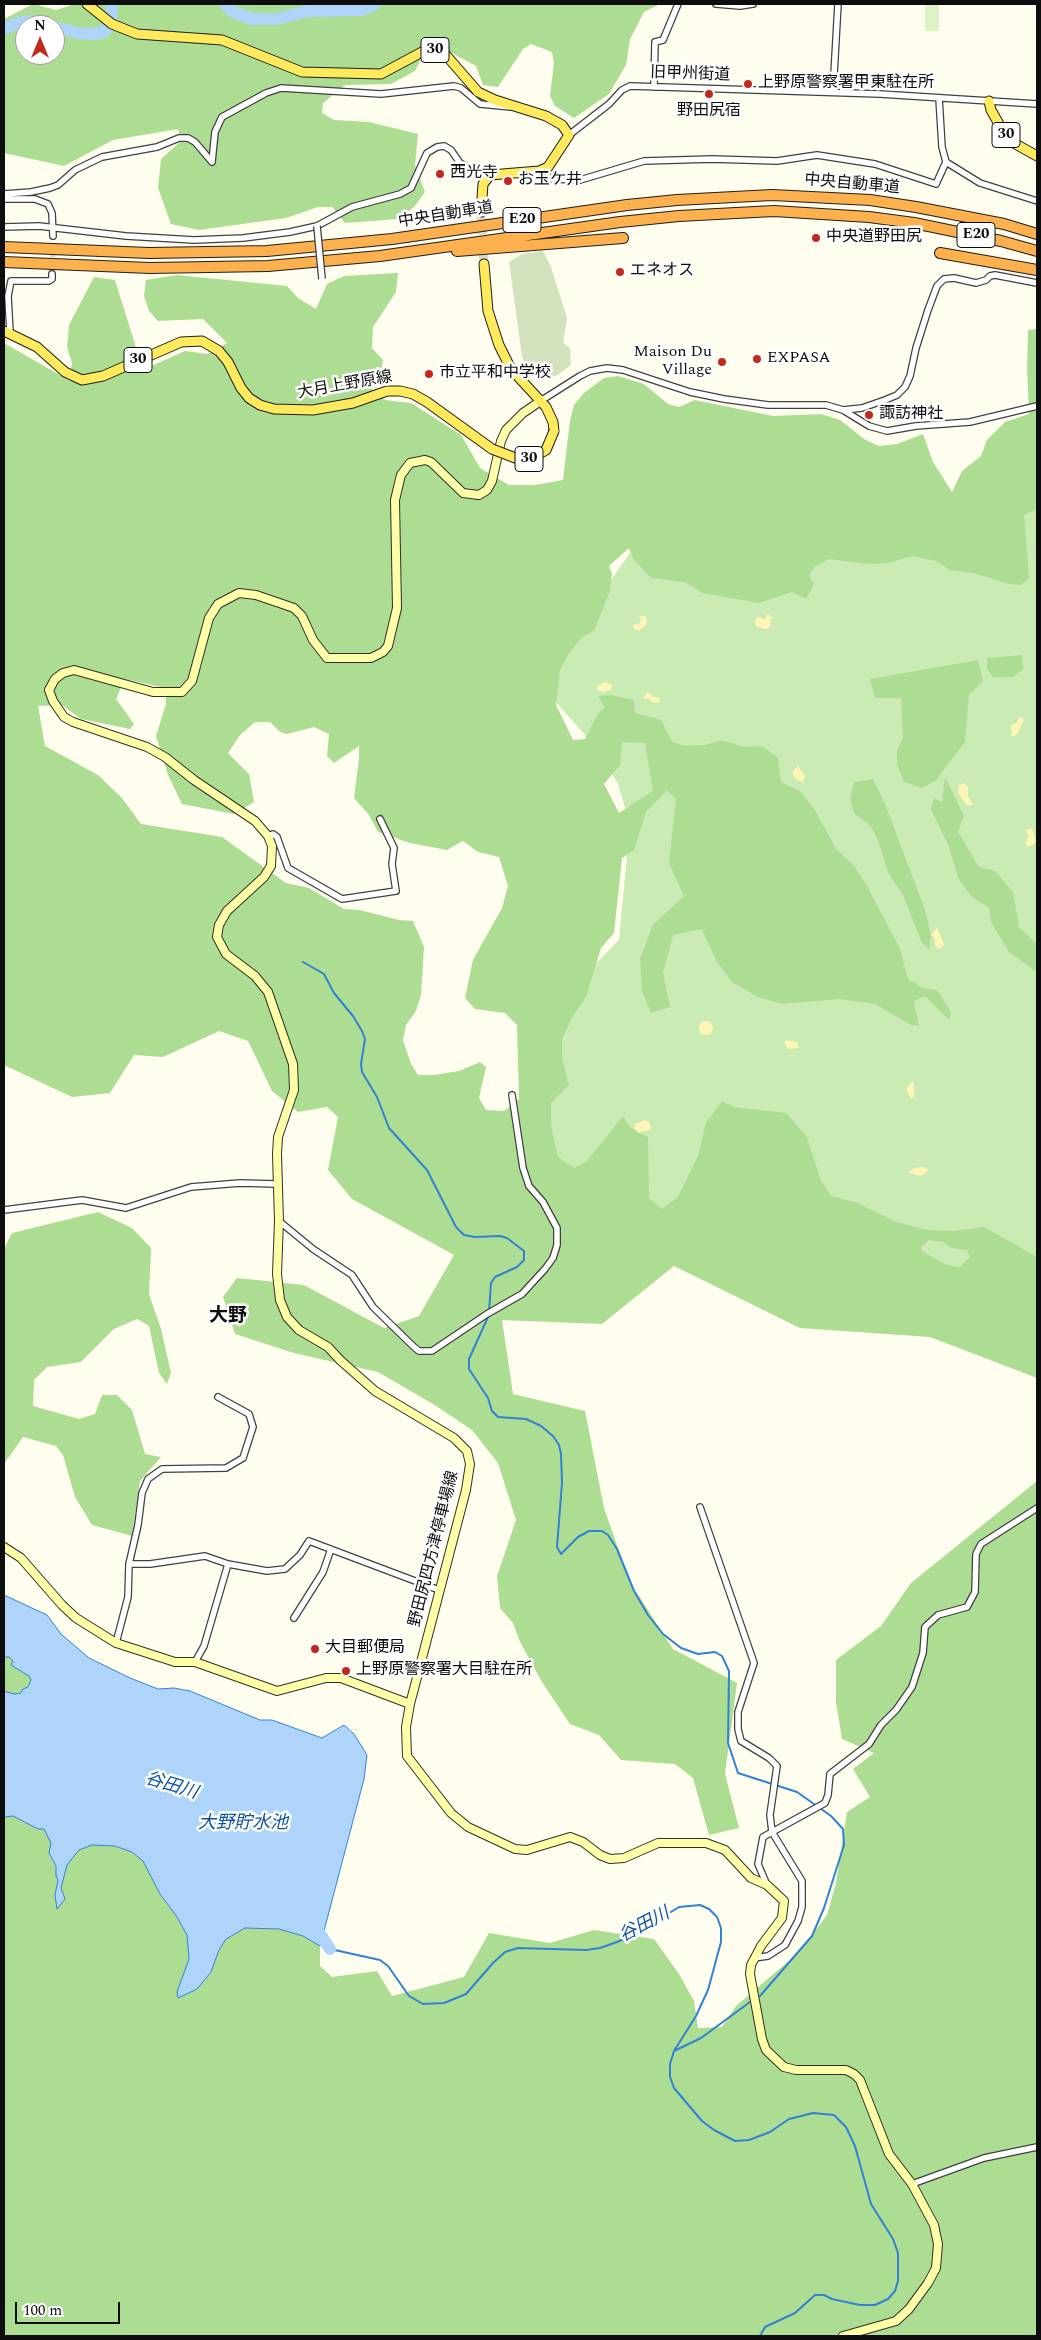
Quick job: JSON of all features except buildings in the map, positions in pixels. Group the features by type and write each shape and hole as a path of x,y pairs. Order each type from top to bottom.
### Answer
{"highway":[{"name":"中央自動車道","path":"4,247 149,253 276,250 392,240 627,205 697,198 772,195 870,200 916,206 1004,224 1037,234"},
{"name":"中央自動車道","path":"4,262 196,269 328,262 620,222 679,216 774,211 830,214 914,223 993,239 1037,251"},
{"path":"328,262 381,260 452,252 622,238"},
{"path":"940,253 1037,270"}],"main road":[{"name":"30","path":"87,4 101,16 123,29 154,36 222,40 302,72 381,74 422,52 433,50 445,54 452,59 478,92 552,119 562,125 570,135"},
{"name":"30","path":"989,101 991,110 1004,133 1012,142 1037,156"},
{"path":"481,212 483,184 490,175 539,171 548,167 570,135"},
{"name":"大月上野原線","path":"7,332 37,347 65,372 82,380 103,376 182,342 202,342 219,351 228,362 241,388 249,398 260,405 281,410 314,410 353,403 388,391 400,391 413,394 427,402 492,449 518,459 532,458 546,450 554,431 550,413 542,400 511,369 499,345 488,311 484,264"},
{"path":"268,836 256,821 194,780 165,757 147,747 73,722 64,717 52,701 49,690 55,678 63,673 74,670 154,692 182,692 192,681 209,618 218,604 239,593 256,595 294,608 302,616 313,640 327,658 371,658 383,652 388,646 397,608 395,500 401,475 410,463 425,460 431,462 463,493 479,495 487,490 492,481 506,430 523,413 542,400"},
{"name":"野田尻四方津停車場線","path":"268,836 273,855 271,866 264,877 227,911 219,925 217,937 226,954 255,976 268,992 294,1064 294,1090 278,1137 276,1184 278,1221 277,1274 280,1300 287,1317 299,1330 328,1347 375,1391 454,1438 467,1450 470,1474 410,1704 406,1727 407,1756 451,1813 468,1827 515,1850 527,1850 570,1837 583,1842 600,1855 610,1859 624,1858 638,1850 658,1844 706,1843 724,1850 751,1878 767,1885 784,1901 782,1918 754,1958 750,1974 762,2039 766,2050 784,2067 796,2070 846,2070 860,2080 889,2154 912,2184 934,2225 938,2244 936,2268 928,2283 909,2309 896,2321 843,2336"},
{"path":"4,1547 21,1558 62,1605 76,1618 116,1643 175,1662 195,1662 277,1690 326,1678 341,1678 410,1704"}],"street":[{"path":"654,87 655,42 663,40 678,4"},
{"path":"716,4 740,6 753,4"},
{"path":"832,92 837,5"},
{"path":"4,194 31,192 50,188 58,185 75,170 102,156 157,147 179,138 188,138 195,142 212,162 215,132 222,117 266,93 281,88 381,94 454,86 461,88 480,104 502,107 516,106"},
{"name":"旧甲州街道","path":"570,135 609,104 625,87 832,92 1037,104"},
{"path":"539,171 552,180 580,180 644,162 777,161 817,155 875,164 936,184 946,162 942,147 939,98"},
{"path":"4,228 53,227 126,236 194,240 243,238 290,232 317,226 352,207 400,194 411,188 427,153 437,147 444,146 451,150 460,163 478,172 490,175"},
{"path":"946,162 980,182 1037,201"},
{"path":"4,199 35,199 45,202 50,208 53,236"},
{"path":"317,226 322,279"},
{"path":"7,332 8,296 11,281 49,281 52,279 52,274"},
{"path":"843,410 862,408 885,400 905,388 928,310 937,286 944,279 954,278 976,282 986,280 990,276 995,275 1037,283"},
{"path":"542,400 580,376 607,368 623,370 672,387 715,397 768,405 826,405 843,410 869,426 887,431 916,426 970,422 1037,406"},
{"path":"268,836 273,834 277,837 288,868 342,899 396,891 392,864 394,848 380,819"},
{"path":"278,1221 313,1249 352,1275 373,1307 414,1347 419,1351 432,1351 487,1314 522,1294 545,1270 555,1251 557,1228 543,1202 529,1186 520,1153 512,1095"},
{"path":"4,1210 82,1200 126,1208 191,1187 240,1183 276,1184"},
{"path":"116,1643 128,1597 129,1564 138,1525 142,1493 148,1479 162,1469 226,1468 243,1458 253,1427 249,1414 218,1397"},
{"path":"700,1507 754,1664 738,1712 738,1729 741,1741 769,1758 777,1766 770,1815 772,1832 802,1881 802,1907 798,1921 785,1945 768,1956 754,1958"},
{"path":"767,1885 758,1864 763,1837 825,1803 828,1796 830,1774 869,1744 881,1725 896,1710 912,1688 923,1653 925,1627 938,1615 967,1607 975,1592 976,1554 981,1544 1037,1508"},
{"path":"129,1564 150,1564 190,1556 205,1556 228,1564 267,1571 285,1569 300,1555 309,1541 439,1590"},
{"path":"294,1618 323,1572 331,1549"},
{"path":"195,1662 204,1646 228,1564"},
{"path":"912,2184 984,2158 1037,2147"}],"green space":[{"path":"33,4 56,10 75,4 660,4 644,12 630,39 626,65 609,94 574,118 555,106 550,96 554,63 552,52 531,44 523,49 498,87 483,85 476,66 430,41 415,71 391,84 345,85 323,103 322,113 334,120 369,122 418,134 415,165 425,192 414,207 398,219 345,223 332,207 318,207 286,218 199,230 171,224 158,188 161,159 181,141 178,129 113,140 64,166 4,153 4,19"},
{"path":"925,4 939,4 939,31 925,31"},
{"path":"543,251 551,267 567,318 563,343 570,348 571,365 556,376 544,379 533,373 526,366 522,356 509,262 522,254"},
{"path":"398,273 396,292 373,327 372,348 383,360 381,372 366,384 385,400 411,403 461,435 480,468 509,485 535,485 563,480 570,421 574,405 584,393 604,378 618,376 644,384 668,404 679,407 695,400 773,416 821,414 840,420 864,439 879,446 897,444 923,434 933,462 952,492 962,471 981,456 987,440 1005,422 1029,414 1028,330 1037,329 1037,509 1024,515 1029,578 1021,585 1009,584 974,573 950,570 936,561 913,556 888,563 868,564 829,559 814,567 809,576 814,584 806,599 792,592 759,603 702,593 685,582 651,578 634,560 629,548 609,566 612,574 610,591 594,631 582,637 569,653 560,670 556,705 573,740 585,739 597,715 605,707 598,696 610,695 634,700 635,713 661,720 672,742 684,746 705,745 721,740 744,747 762,746 778,758 781,782 800,791 815,810 836,849 854,866 867,886 900,949 908,979 921,987 938,991 951,1013 949,1020 925,996 914,1001 919,1026 911,1025 875,1004 840,999 782,1004 758,997 732,982 717,962 702,929 673,935 663,973 670,1007 651,1013 642,991 640,959 653,925 684,896 669,863 676,799 667,790 646,812 634,850 622,858 614,933 601,948 586,997 573,1016 562,1039 562,1057 569,1085 551,1103 551,1126 558,1157 574,1168 587,1161 623,1116 631,1128 648,1137 649,1198 662,1209 678,1197 698,1156 706,1123 722,1101 734,1107 786,1113 807,1137 821,1181 831,1196 857,1203 897,1222 926,1230 954,1231 984,1227 1037,1257 1037,1378 930,1337 800,1328 674,1266 602,1324 502,1320 513,1394 585,1411 604,1508 630,1582 673,1649 737,1683 725,1774 739,1828 709,1835 693,1778 675,1764 621,1760 599,1735 570,1724 542,1682 520,1642 513,1623 500,1608 497,1576 516,1520 498,1463 472,1430 433,1404 378,1372 294,1353 235,1334 223,1297 237,1278 304,1285 384,1328 419,1316 454,1255 352,1199 328,1170 338,1117 327,1107 298,1112 272,1091 248,1041 219,1031 163,1057 134,1055 110,1093 72,1097 4,1065 4,343 70,381 72,363 67,347 69,325 94,277 115,280 143,370 185,351 208,354 227,343 203,319 158,321 149,311 144,296 146,280 177,275 287,286 298,298 316,309 327,284 344,276","holes":["125,679 165,688 166,704 156,736 168,775 182,804 234,814 254,802 249,774 228,753 240,735 255,722 270,722 280,732 287,734 314,727 329,734 327,756 334,763 359,746 354,798 369,815 378,832 410,843 447,850 463,841 478,852 499,857 508,886 502,908 473,960 465,998 475,1009 505,1013 517,1025 519,1099 504,1111 486,1110 479,1098 486,1067 480,1062 459,1071 434,1075 418,1075 411,1064 403,1040 406,1025 416,1011 421,995 424,947 413,921 399,920 360,910 344,909 309,888 286,883 222,837 141,824 122,798 98,775 45,746 38,706 62,705 81,719 130,729 134,724 116,699","622,742 645,743 653,791 619,813 604,784 620,765","929,1240 943,1242 952,1248 967,1250 970,1257 959,1268 943,1263 922,1251 921,1247"]},
{"path":"1037,458 1037,1311 564,1211 532,1029 619,940 630,824 618,784 600,752 545,690 560,654 634,547 893,535"},
{"path":"1022,655 1023,669 1013,677 993,677 987,669 987,658"},
{"path":"978,660 983,681 969,695 965,742 936,780 922,788 904,782 897,764 897,751 903,737 901,698 875,698 870,679"},
{"path":"945,777 964,816 958,832 979,867 995,871 1013,892 1019,927 1037,944 1037,972 1009,952 991,922 989,908 971,896 958,878 949,847 931,809 934,798 942,802"},
{"path":"873,779 885,804 925,910 931,935 929,950 921,941 904,897 888,872 879,843 871,826 855,814 850,800 854,782"},
{"path":"98,1212 132,1228 151,1248 149,1294 161,1329 171,1373 167,1384 159,1373 149,1326 137,1319 114,1329 81,1362 47,1367 34,1380 33,1406 79,1419 95,1414 102,1395 117,1395 132,1410 145,1454 161,1457 140,1481 132,1536 92,1525 75,1497 63,1455 56,1446 23,1437 4,1464 4,1249 12,1233"},
{"path":"1037,1481 1037,2336 4,2336 4,1817 13,1816 38,1829 44,1829 51,1843 49,1854 56,1866 58,1880 55,1895 61,1888 67,1865 79,1850 92,1845 115,1846 132,1852 143,1861 160,1894 177,1917 187,1935 189,1959 177,1992 197,1989 211,1972 219,1950 226,1939 245,1928 279,1929 303,1936 320,1946 320,1966 332,1977 377,1971 392,1996 464,1977 489,1933 550,1943 594,1930 654,1939 679,1974 694,2001 698,2028 722,2027 736,2006 798,1953 827,1915 836,1883 847,1812 870,1797 853,1769 874,1753 842,1739 836,1702 836,1660 881,1626 911,1583"},
{"path":"4,1657 9,1657 13,1661 11,1665 29,1676 31,1680 28,1687 21,1693 14,1694 4,1691"}],"sand":[{"path":"767,614 773,618 770,620 770,627 766,629 757,627 755,624 756,618 760,617 765,620"},
{"path":"641,616 645,616 647,621 646,625 638,631 633,628 633,625 640,623"},
{"path":"605,682 612,685 610,690 603,692 597,690 597,686"},
{"path":"648,692 654,697 660,698 659,702 654,703 649,699 643,698"},
{"path":"1020,717 1024,719 1023,722 1017,734 1012,737 1011,725 1016,723"},
{"path":"798,766 805,776 803,782 797,780 793,775 793,771"},
{"path":"964,783 968,787 968,796 973,805 967,805 958,793 959,785"},
{"path":"1032,828 1036,840 1034,844 1028,847 1025,843 1029,837 1026,832"},
{"path":"937,927 944,945 940,949 935,946 935,939 931,935"},
{"path":"706,1021 711,1023 713,1028 711,1033 706,1035 701,1033 699,1028 701,1023"},
{"path":"786,1040 797,1042 799,1048 788,1049 784,1042"},
{"path":"913,1081 915,1096 911,1099 906,1089"},
{"path":"645,1120 649,1122 651,1129 639,1133 634,1128 635,1124"},
{"path":"923,1167 928,1169 921,1176 908,1173 914,1168"}],"water":[{"name":"大野貯水池","path":"4,1595 47,1615 61,1634 89,1658 130,1678 158,1689 174,1688 190,1691 260,1720 272,1720 322,1738 344,1725 354,1734 367,1755 364,1779 320,1946 303,1936 279,1929 245,1928 226,1939 219,1950 211,1972 197,1989 178,1998 177,1992 189,1959 187,1935 177,1917 160,1894 143,1861 132,1852 115,1846 92,1845 79,1850 67,1865 61,1888 65,1899 57,1909 55,1895 58,1880 56,1866 49,1853 51,1843 44,1829 38,1829 13,1816 4,1817 4,1691 14,1694 21,1693 23,1689 28,1687 31,1680 29,1676 11,1665 13,1661 9,1657 4,1657"}],"waterway":[{"path":"65,30 94,34 104,32 111,21 112,4"},
{"path":"225,4 233,12 252,19 276,19 308,11 363,10 375,4"},
{"path":"4,29 15,24"},
{"path":"303,962 324,974 334,993 353,1016 362,1031 365,1039 361,1064 362,1072 377,1097 389,1128 427,1170 456,1227 464,1235 475,1237 500,1236 507,1238 524,1251 524,1260 517,1267 495,1277 491,1283 489,1312"},
{"path":"488,1317 469,1359 469,1369 488,1398 492,1411 498,1417 526,1419 541,1426 553,1436 559,1445 562,1483 557,1547 561,1554 578,1537 589,1531 602,1531 608,1535 617,1549 634,1591 648,1615 663,1634 681,1648 698,1654 715,1652 722,1656 729,1671 728,1743 738,1773 797,1792 831,1816 843,1829 844,1845 824,1908 812,1936 760,1996"},
{"name":"谷田川","path":"330,1949 380,1960 388,1966 409,1996 423,2004 444,2003 466,1994 505,1952 518,1948 586,1950 600,1948 637,1933 679,1907 700,1905 709,1909 717,1917 721,1928 721,1942 708,1990 696,2016 674,2051 670,2064 670,2077 674,2088 702,2121 735,2141 749,2140 770,2132 789,2119 813,2113 834,2115 846,2127 855,2146 871,2204 893,2239 898,2253 898,2281 895,2291 888,2299 875,2305 860,2305 832,2299 824,2295 815,2295 795,2313 765,2327 760,2336"},
{"name":"谷田川","path":"313,1923 330,1949"},
{"path":"674,2051 701,2038 750,2002"}],"tunnel":[{"path":"481,212 484,264"},
{"path":"52,274 53,236"}],"place":[{"name":"上野原警察署甲東駐在所","path":"748,84"},
{"name":"野田尻宿","path":"709,94"},
{"name":"西光寺","path":"440,174"},
{"name":"お玉ケ井","path":"508,181"},
{"name":"中央道野田尻","path":"816,238"},
{"name":"エネオス","path":"620,272"},
{"name":"EXPASA","path":"757,359"},
{"name":"Maison Du Village","path":"722,362"},
{"name":"市立平和中学校","path":"429,374"},
{"name":"諏訪神社","path":"869,415"},
{"name":"大目郵便局","path":"315,1649"},
{"name":"上野原警察署大目駐在所","path":"346,1671"}],"district":[{"name":"大野","path":"228,1317"}]}
